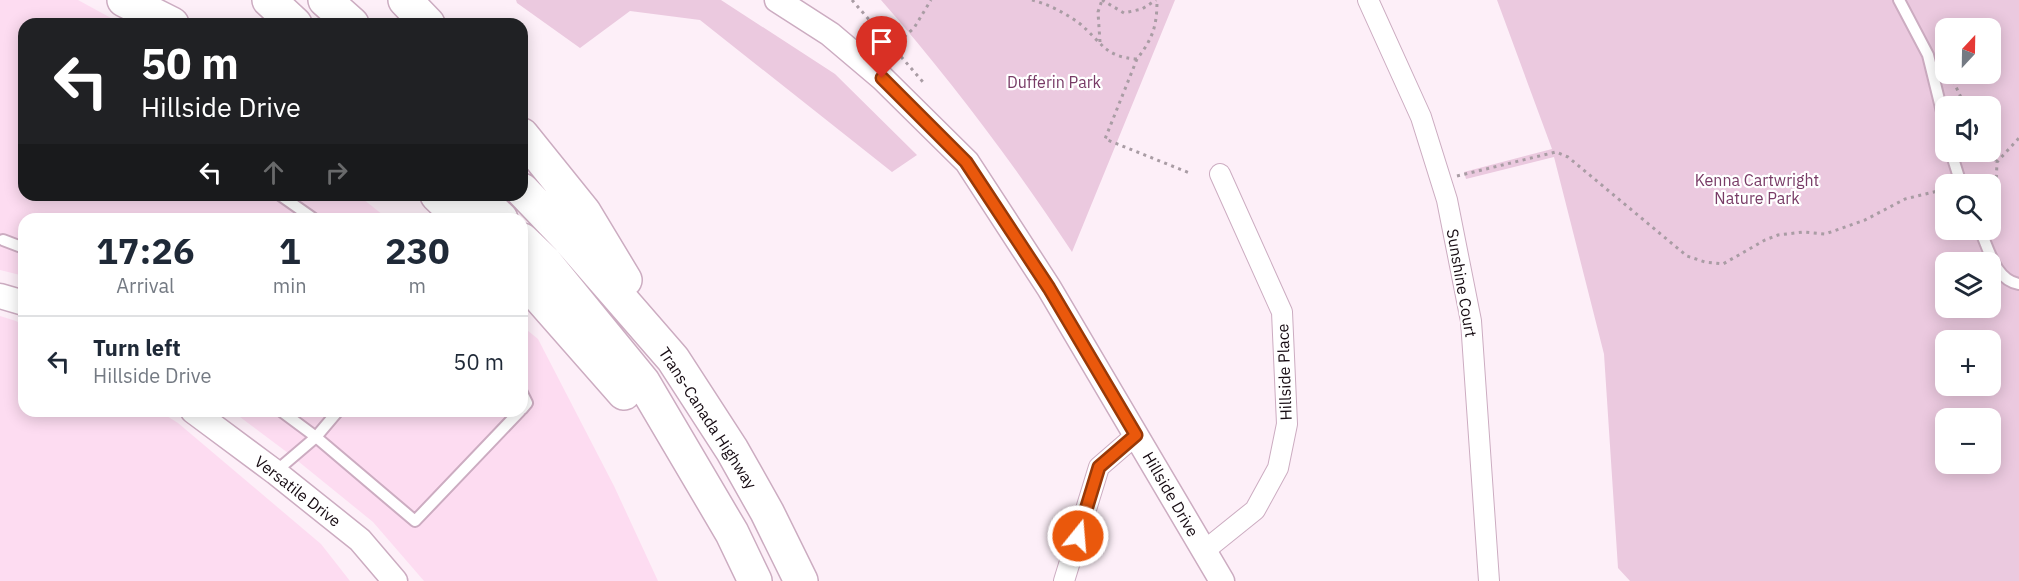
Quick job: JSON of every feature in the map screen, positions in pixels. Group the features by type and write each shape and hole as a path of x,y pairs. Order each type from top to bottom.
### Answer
{"highway":[{"path":"124,0 160,18"},
{"path":"269,0 288,18"},
{"path":"325,0 345,18"},
{"path":"405,0 422,18"},
{"path":"528,142 584,212 673,359"},
{"name":"Trans-Canada Highway","path":"528,195 673,359 732,450 767,512 801,581"},
{"path":"443,201 456,213"},
{"path":"482,201 495,213"},
{"path":"528,246 545,262 643,382 732,533 755,581"},
{"path":"528,284 706,487"}],"street":[{"name":"Hillside Drive","path":"777,0 830,34 882,78 966,162 1049,288 1222,581"},
{"name":"Sunshine Court","path":"1368,0 1421,117 1447,200 1471,321 1490,581"},
{"name":"Hillside Place","path":"1204,551 1255,510 1278,468 1287,424 1282,312 1220,174"},
{"path":"0,296 18,301"},
{"name":"Versatile Drive","path":"201,417 360,540 395,581"},
{"path":"1064,581 1099,467 1136,435"}],"lane":[{"path":"1899,0 1928,55 1938,96"},
{"path":"288,201 306,213"},
{"path":"3,240 18,246"},
{"path":"1984,240 1998,271 2012,283 2019,284"},
{"path":"289,417 415,521 514,417"},
{"path":"275,472 316,438 333,417"}],"path":[{"path":"852,0 923,82"},
{"path":"893,47 914,28 931,0"},
{"path":"1032,0 1045,4 1077,22 1108,52 1122,58 1137,59"},
{"path":"1100,42 1098,12 1102,0 1124,14 1142,9 1157,0"},
{"path":"1157,0 1157,23 1146,47 1137,59 1105,139 1192,174"},
{"path":"2001,158 2019,138"},
{"path":"1455,177 1556,152 1568,157 1687,256 1705,262 1723,264 1778,235 1804,232 1825,234 1865,220 1905,199 1935,192"},
{"path":"1996,174 1997,162"}],"shaded area":[{"path":"0,0 78,0 111,18 18,18 18,201 366,201 380,213 18,213 18,274 0,270"},
{"path":"0,316 18,322 18,417 168,417 321,544 350,581 0,581"},
{"path":"528,331 538,339 614,486 658,581 424,581 373,522 240,417 528,417"}],"green space":[{"path":"516,0 721,0 835,74 917,155 892,172 700,20 630,11 580,48"},
{"name":"Dufferin Park","path":"881,0 1175,0 1072,252 981,123"},
{"name":"Kenna Cartwright Nature Park","path":"1497,0 2019,0 2019,581 1630,581 1618,568 1604,354 1554,157 1466,179 1464,172 1552,149"}],"route":[{"path":"882,78 966,162 1049,288 1136,435 1099,467 1078,536"}]}
